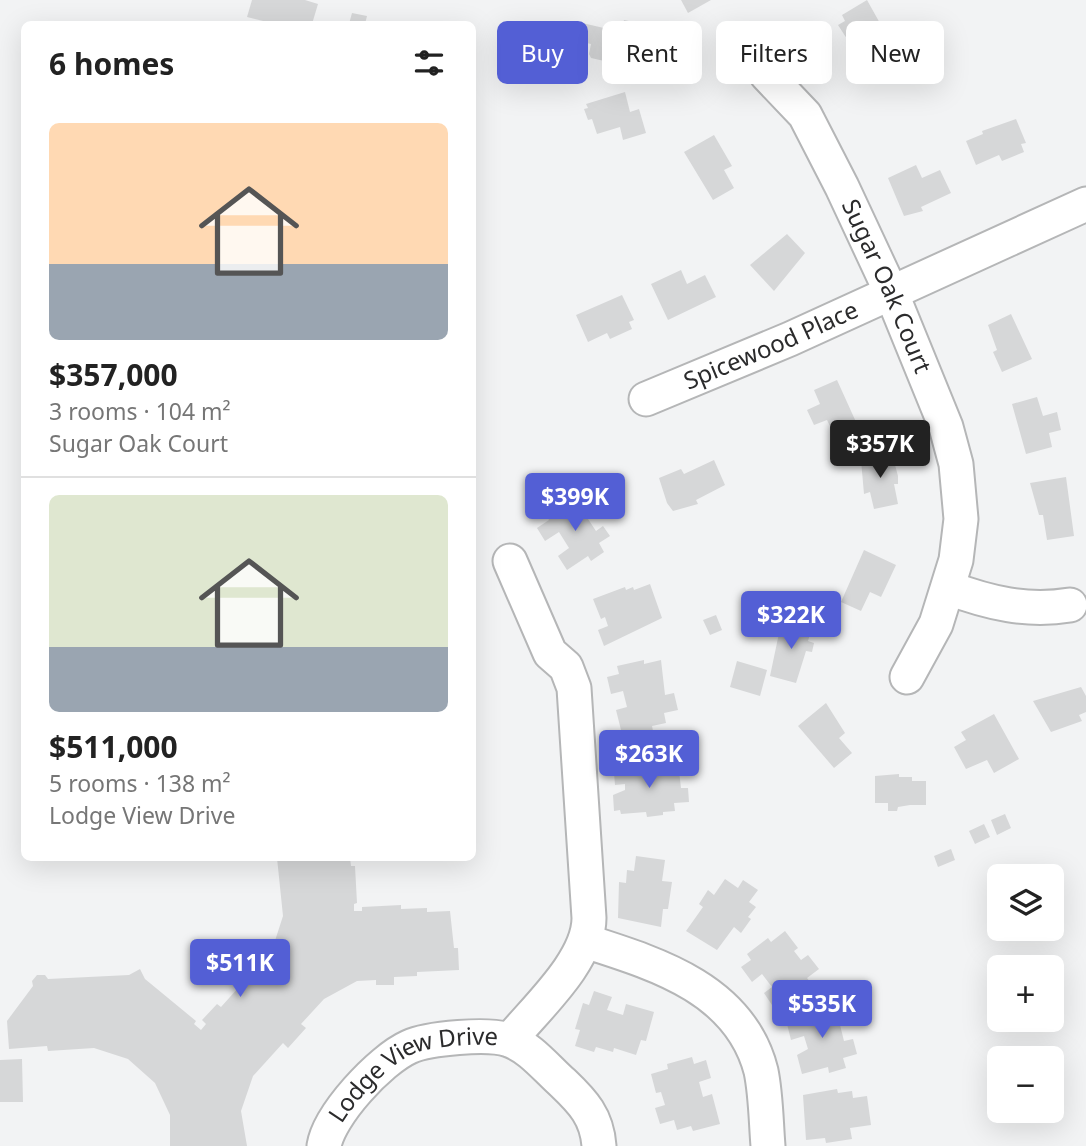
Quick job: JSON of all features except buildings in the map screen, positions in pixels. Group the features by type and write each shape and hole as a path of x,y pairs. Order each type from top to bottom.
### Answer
{"street":[{"name":"Sugar Oak Court","path":"774,84 810,123 891,292 946,427 956,464 961,519 949,588 936,624 907,677"},
{"name":"Spicewood Place","path":"646,399 790,339 1086,204"},
{"path":"510,561 550,653 566,667 574,688 590,918 585,941 574,962 510,1040"},
{"path":"949,588 1014,607 1045,609 1070,605"},
{"path":"585,941 666,969 697,984 732,1016 746,1034 761,1073 768,1146"},
{"name":"Lodge View Drive","path":"324,1146 329,1129 341,1110 391,1058 405,1048 446,1039 510,1040 527,1050 587,1108 596,1125 598,1146"}]}
